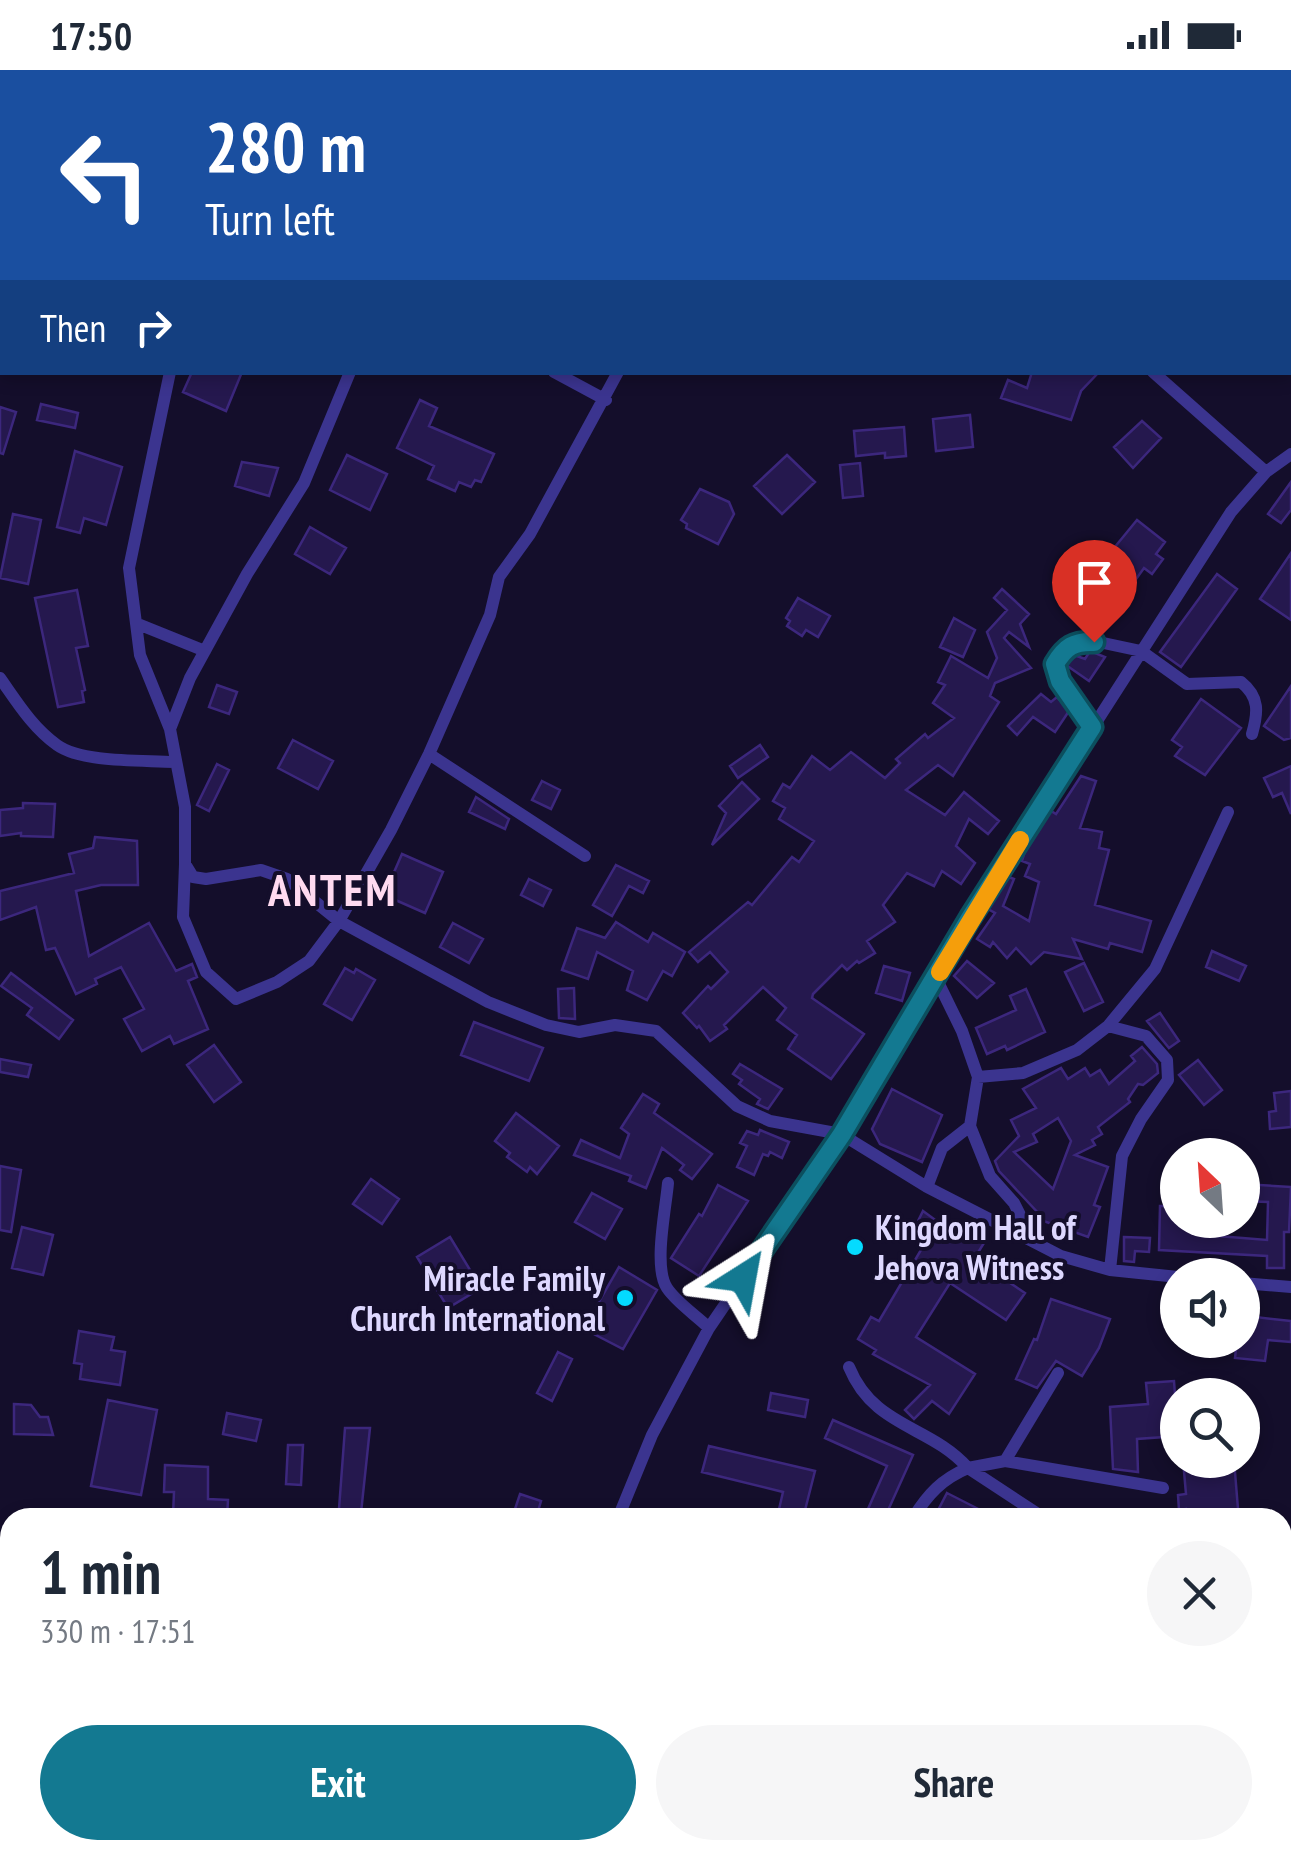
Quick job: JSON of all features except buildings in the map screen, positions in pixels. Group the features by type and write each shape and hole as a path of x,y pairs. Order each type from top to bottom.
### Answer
{"street":[{"path":"169,375 129,568 144,670 170,729 185,807 182,917 206,972 236,998 277,982 309,961 339,920 429,754 490,615 499,577 530,534 617,375"},
{"path":"170,729 205,651 304,484 349,375"},
{"path":"560,375 606,400"},
{"path":"1155,375 1266,472"},
{"path":"622,1508 652,1434 709,1328 842,1134 970,918 1231,512 1266,472 1291,454"},
{"path":"138,624 205,651"},
{"path":"1092,727 1060,681 1055,664 1064,648 1080,641 1141,651 1187,684 1241,682 1251,690 1258,712 1252,734"},
{"path":"0,678 28,718 60,748 104,758 174,762"},
{"path":"429,754 585,856"},
{"path":"978,1077 1022,1072 1077,1050 1108,1026 1155,969 1228,812"},
{"path":"185,864 193,877 206,879 261,870 286,879 339,920 488,1002 546,1025 579,1032 615,1024 656,1030 737,1106 770,1121 842,1134 927,1187 1060,1256 1110,1270 1160,1275"},
{"path":"936,978 962,1031 978,1077 970,1126 990,1176 1014,1204 1033,1240"},
{"path":"1108,1026 1146,1036 1167,1060 1168,1080 1140,1119 1122,1156 1110,1270"},
{"path":"927,1187 942,1148 970,1126"},
{"path":"668,1183 662,1276 667,1288 709,1328"},
{"path":"1260,1284 1291,1287"},
{"path":"850,1367 856,1385 896,1423 950,1448 968,1468 1029,1508"},
{"path":"1005,1461 1058,1373"},
{"path":"919,1508 947,1477 968,1468 1005,1461 1162,1488"}],"slow traffic":[{"path":"940,972 1020,840"}],"place":[{"name":"Kingdom Hall of Jehova Witness","path":"855,1247"},
{"name":"Miracle Family Church International","path":"625,1298"}],"district":[{"name":"ANTEM","path":"333,889"}],"route":[{"path":"743,1278 842,1134 970,918 1092,727 1060,681 1055,664 1064,648 1080,641 1094,642"}]}
